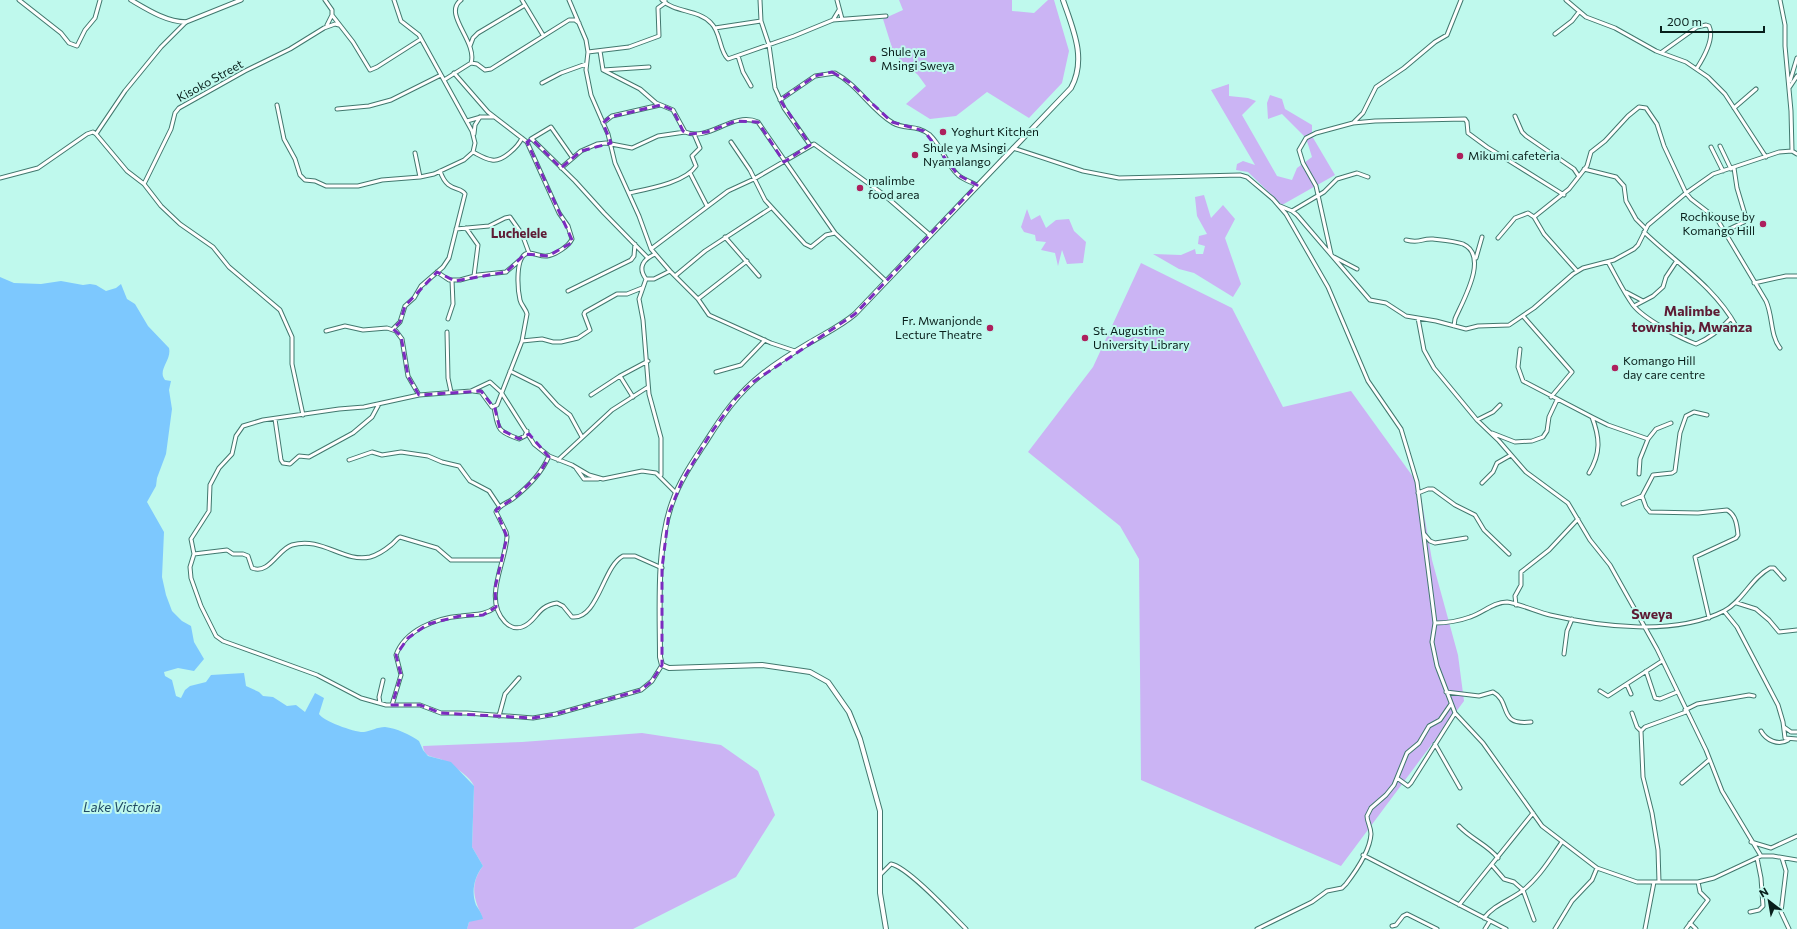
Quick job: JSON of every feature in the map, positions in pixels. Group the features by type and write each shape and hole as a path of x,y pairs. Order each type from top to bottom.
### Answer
{"main road":[{"path":"886,929 880,906 880,811 860,739 849,712 828,682 810,672 762,665 669,668 662,665 660,657 662,568 667,522 676,493 711,433 736,398 762,375 795,351 849,320 1071,88 1076,76 1078,51 1063,0"}],"street":[{"path":"19,0 60,33 69,43 77,46 95,18 100,0"},
{"path":"131,0 177,22 186,22 241,0"},
{"path":"326,0 332,10 332,15 353,42 370,70 421,40"},
{"path":"394,0 401,21 419,35 467,121 474,137"},
{"path":"461,0 456,4 454,11 473,54 471,63"},
{"path":"522,0 543,35"},
{"path":"569,0 586,40 588,52 586,64 592,95 611,145 615,163 655,254 698,299 705,311 714,319 795,351"},
{"path":"662,0 670,7 708,20 715,28 727,58 738,56 769,45 833,20 886,16"},
{"path":"760,0 761,21 769,45 773,83 790,118 810,145"},
{"path":"837,0 842,19"},
{"path":"1353,123 1363,113 1376,87 1404,68 1435,42 1447,35 1461,0"},
{"path":"1566,0 1579,12 1592,20 1616,28 1650,48 1697,68 1722,90 1766,157"},
{"path":"1780,0 1785,25 1785,46 1790,88 1792,151"},
{"path":"588,52 637,45 659,36 658,8 665,2"},
{"path":"470,46 473,38 478,33 525,5"},
{"path":"833,20 840,10"},
{"path":"1555,34 1572,21 1579,12"},
{"name":"Kisoko Street","path":"324,28 328,24 332,15"},
{"path":"444,80 471,63 477,64 485,70 488,70 543,35 571,20 579,23"},
{"path":"715,28 761,21"},
{"path":"96,134 125,91 162,46 186,22"},
{"name":"Kisoko Street","path":"144,184 171,129 175,113 179,108 245,71 290,49 324,28 335,24 339,25"},
{"path":"1662,52 1697,27 1706,24 1709,26 1711,33 1708,46 1697,68"},
{"path":"600,51 603,70"},
{"path":"738,56 751,86"},
{"path":"1789,82 1797,58"},
{"path":"542,83 561,73 586,64"},
{"path":"603,70 649,67"},
{"path":"603,70 640,89 652,100 673,110 685,132"},
{"path":"437,272 452,280 506,272 525,254 529,253 548,256 570,244 572,239 568,226 559,213 527,142 496,118 454,73"},
{"path":"780,100 815,76 835,73 849,82 892,122 902,126 917,127 924,131 931,137 958,175 977,185"},
{"path":"337,108 370,106 391,100 441,75"},
{"path":"1790,88 1797,76"},
{"path":"1734,108 1756,89"},
{"path":"277,105 284,139 303,179 315,181 322,185 351,186 382,180 420,177 440,171 464,160 473,152 475,125 481,116"},
{"path":"603,123 612,116 661,105"},
{"path":"1534,217 1564,195 1588,163 1591,152 1605,141 1636,109 1643,106 1649,110 1657,124 1664,146 1686,193 1691,199 1717,219 1726,231 1769,308 1776,342 1780,348"},
{"path":"467,121 481,116 496,118"},
{"path":"1515,116 1522,132 1574,169 1578,175"},
{"path":"1332,256 1316,186 1303,163 1299,152 1302,142 1306,138 1316,133 1353,123 1375,121 1465,119 1467,122 1466,130 1468,133 1487,147 1564,195"},
{"path":"561,168 572,157 590,146 602,144 632,148 658,136 685,132 694,134 707,132 731,122 752,120 762,127 784,162 815,202 835,233 886,282"},
{"path":"527,142 551,127 572,157"},
{"path":"0,178 38,168 87,134 93,132 96,134 127,171 144,184 161,206 180,224 213,247 229,267 280,310 292,340 292,364 303,415"},
{"path":"629,193 668,183 690,173 696,166 692,156 700,148 694,134"},
{"path":"473,152 490,160 498,160 514,149 522,138"},
{"path":"532,139 648,258"},
{"path":"731,142 771,208 809,247 815,245 826,235 835,233"},
{"path":"652,249 728,191 754,179 810,145 817,145 860,176 896,204 930,235"},
{"path":"1720,146 1732,168 1746,218 1744,222 1726,231"},
{"path":"1711,147 1723,171"},
{"path":"1013,148 1095,174 1119,178 1240,175 1256,184 1279,206 1328,287 1368,381 1401,429 1415,476 1418,492 1435,623 1433,646 1437,666 1451,704 1455,713 1483,743 1542,826 1597,868 1637,882 1698,882 1714,878 1759,857 1773,856 1797,860"},
{"path":"1279,206 1292,211 1370,300 1383,302 1400,314 1466,329 1485,325 1505,326 1523,316 1577,272 1592,265 1608,262 1634,249 1645,230 1686,193 1713,174 1779,152 1792,151 1797,154"},
{"path":"415,153 420,177"},
{"path":"1584,169 1613,175 1620,181 1624,186 1626,201 1645,230 1676,262 1696,277 1736,326"},
{"path":"392,329 400,322 405,306 414,298 421,286 437,272 449,258 465,194 461,189 451,188 448,186 440,171"},
{"path":"690,173 707,206"},
{"path":"1292,211 1318,196 1334,181 1342,177 1357,173 1368,177"},
{"path":"675,276 725,237 771,208"},
{"path":"1498,238 1518,216 1528,213 1534,217 1544,234 1577,272"},
{"path":"456,229 489,226 510,217 522,234 529,253"},
{"path":"466,228 478,245 474,276"},
{"path":"725,237 759,276"},
{"path":"1454,326 1454,319 1473,274 1482,237"},
{"path":"1406,240 1418,243 1430,239 1458,243 1468,247 1476,258"},
{"path":"568,291 631,260 634,256 635,244"},
{"path":"646,279 642,271 642,266 648,258 655,254"},
{"path":"1332,256 1358,269"},
{"path":"520,260 518,279 520,299 527,314 522,341 494,407 496,423 500,429 519,439 525,436 527,431"},
{"path":"698,299 747,261"},
{"path":"1608,262 1634,306 1644,315 1673,333 1696,344 1715,334 1731,318"},
{"path":"1634,306 1653,296 1663,287 1666,277 1676,262"},
{"path":"646,279 654,278 670,271"},
{"path":"1754,283 1786,276 1797,276"},
{"path":"646,279 639,299 648,361 648,387 660,429 661,476"},
{"path":"448,320 453,304 452,280"},
{"path":"522,341 542,339 557,342 578,338 590,330 584,314 585,312 617,294 627,294 642,288"},
{"path":"1626,292 1643,300"},
{"path":"1523,316 1572,372 1551,397"},
{"path":"1418,318 1424,350 1434,368 1477,420 1534,480 1565,500 1590,540 1610,565 1662,661 1722,791 1759,857 1763,906 1759,910 1750,912"},
{"path":"326,331 345,326 363,330 380,328 392,329 401,336 408,376 419,395"},
{"path":"447,332 448,378 451,392"},
{"path":"716,372 741,366 765,340"},
{"path":"1520,349 1518,367 1523,381 1551,397 1608,425 1648,439"},
{"path":"591,395 620,376 648,361"},
{"path":"510,371 540,386 557,405 570,415 582,437"},
{"path":"620,376 633,397"},
{"path":"471,391 490,382 501,392 538,448 549,456 589,475 603,479"},
{"path":"558,460 612,410 648,387"},
{"path":"494,407 490,405 481,392 451,392 419,395 379,404 275,419 251,423 243,426 237,433 232,454 219,468 209,487 209,511 191,539 194,554 190,567 191,578 205,616 218,638 312,673 350,693 380,703 392,705 420,705 441,713 533,718 550,715 635,692 652,681 662,665"},
{"path":"1491,433 1515,442 1543,437 1547,431 1549,417 1557,400"},
{"path":"275,419 281,460 283,463 290,464 299,456 309,457 359,428 372,417 379,404"},
{"path":"1477,420 1493,412 1500,404"},
{"path":"1623,504 1642,496 1653,475 1672,474 1675,472 1680,432 1686,416 1694,412 1706,415"},
{"path":"1589,473 1598,457 1598,435 1592,417"},
{"path":"1639,474 1640,459 1648,439 1656,429 1671,423"},
{"path":"349,460 372,452 379,455 408,452 428,456 442,462 458,466 470,481 488,491 499,506"},
{"path":"1482,483 1493,472 1498,463 1511,455"},
{"path":"549,456 542,470 517,496 499,506 496,514 507,537 495,588 496,607 498,613 508,625 516,628 525,626 541,609 552,604 563,606 572,618 576,618 589,608 605,582 609,570 619,558 631,555 662,568"},
{"path":"576,468 584,479 603,479 642,471 656,473 661,476 676,493"},
{"path":"1418,492 1428,488 1433,489 1455,505 1475,515 1484,530 1509,554"},
{"path":"1642,496 1646,507 1650,512 1664,514 1698,514 1727,510 1734,515 1738,535 1736,538 1695,556 1709,618"},
{"path":"1516,605 1515,596 1521,584 1521,572 1549,550 1578,519"},
{"path":"1423,532 1430,541 1435,543 1466,538"},
{"path":"194,554 227,550 234,555 246,554 252,568 260,569 272,562 282,551 291,545 314,543 328,547 345,555 362,558 381,552 400,537 437,548 451,560 502,560"},
{"path":"494,561 500,569"},
{"path":"1435,623 1469,618 1500,603 1516,605 1572,619 1607,625 1670,626 1709,618 1724,611 1737,603 1754,582 1770,568 1774,568 1784,579"},
{"path":"1737,603 1756,609 1779,632 1797,630"},
{"path":"392,705 401,675 396,655 408,638 428,624 460,616 483,615 496,607"},
{"path":"1724,611 1741,634 1778,705 1784,727 1785,738 1788,740"},
{"path":"1564,654 1567,631 1572,619"},
{"path":"1600,691 1608,696 1662,661"},
{"path":"1646,671 1655,698 1660,700 1677,692"},
{"path":"499,716 505,694 519,678"},
{"path":"380,703 379,697 383,680"},
{"path":"1627,685 1630,694"},
{"path":"1446,692 1479,696 1493,692 1499,697 1505,712 1512,719 1520,722 1532,722"},
{"path":"1641,731 1645,727 1686,711 1697,704 1749,695 1754,696"},
{"path":"1257,929 1312,902 1327,891 1342,888 1350,880 1363,855 1371,835 1367,816 1375,804 1390,790 1397,778 1406,753 1419,743 1429,726 1440,720 1451,704"},
{"path":"1397,778 1405,785 1409,785 1455,713"},
{"path":"1632,713 1637,727 1641,731 1643,777 1652,813 1658,850 1659,882"},
{"path":"1784,727 1791,732 1797,732"},
{"path":"1760,731 1764,736 1774,741 1779,742 1797,739"},
{"path":"1435,744 1460,788"},
{"path":"1682,783 1709,760"},
{"path":"1459,905 1533,813"},
{"path":"1458,826 1470,837 1490,849 1498,858"},
{"path":"1751,842 1771,848 1797,836"},
{"path":"1484,918 1493,907 1523,890 1534,880 1562,842"},
{"path":"1771,848 1773,856"},
{"path":"1363,855 1506,929"},
{"path":"1782,857 1786,871 1781,912 1789,929"},
{"path":"879,876 893,864 917,881 966,929"},
{"path":"1492,865 1504,879 1514,882 1523,890 1534,920"},
{"path":"1555,929 1572,901 1592,880 1597,868"},
{"path":"1644,929 1654,882"},
{"path":"1686,929 1708,900 1700,892 1698,882"},
{"path":"1392,926 1396,925 1403,916 1407,914 1437,929"},
{"path":"1485,929 1490,921"},
{"path":"1690,924 1696,929"}],"highlighted area":[{"path":"832,72 849,82 892,122 924,131 958,175 977,185 855,314 753,382 736,398 711,433 682,481 669,513 662,568 662,665 652,681 641,690 556,714 533,718 441,713 420,705 392,705 401,675 396,655 408,638 428,624 460,616 483,615 496,607 495,588 507,537 496,510 517,496 539,474 549,457 529,434 519,439 500,429 495,409 481,391 419,395 408,376 401,336 393,329 400,322 405,306 437,272 455,281 506,272 525,254 548,256 573,242 527,142 532,139 561,168 581,151 611,143 603,123 610,117 661,105 673,110 683,131 690,134 707,132 736,121 758,122 784,162 810,145 780,100 815,76"}],"shaded area":[{"path":"899,0 1012,0 1012,11 1034,13 1048,0 1054,0 1069,51 1062,83 1029,118 987,92 956,116 930,119 906,104 926,86 918,75 894,54 883,19 903,10"},
{"path":"1229,84 1229,96 1248,98 1256,101 1242,115 1277,176 1292,180 1297,168 1312,157 1306,138 1282,114 1268,119 1267,103 1270,95 1282,99 1285,109 1312,125 1312,136 1335,175 1282,205 1248,172 1236,170 1237,164 1243,161 1255,165 1211,90"},
{"path":"1204,195 1211,218 1223,205 1235,219 1225,238 1241,284 1233,297 1194,273 1179,269 1153,254 1181,255 1195,249 1196,254 1203,254 1205,246 1198,244 1199,236 1207,234 1197,216 1195,197"},
{"path":"1027,209 1031,220 1040,215 1046,228 1056,220 1069,219 1074,231 1086,242 1083,263 1067,264 1062,250 1058,266 1055,253 1041,250 1046,242 1036,241 1035,235 1024,232 1021,227"},
{"path":"1141,263 1232,308 1283,407 1351,391 1419,485 1432,560 1458,655 1464,701 1341,866 1141,780 1139,559 1120,526 1028,452 1093,367"},
{"path":"642,733 721,745 758,771 775,815 736,877 633,929 467,929 469,922 482,916 474,891 476,878 483,866 472,847 474,786 472,782 457,768 442,759 428,755 423,746 522,742"}],"water":[{"name":"Lake Victoria","path":"0,277 14,283 41,284 61,281 83,285 90,284 96,285 106,291 116,288 121,284 127,299 135,304 148,326 169,348 169,357 163,372 165,380 171,381 169,390 172,409 166,454 157,478 156,486 147,502 164,532 162,577 166,595 172,611 182,621 191,626 194,642 204,659 194,671 178,668 164,672 165,676 172,680 176,696 181,698 185,690 190,686 206,682 211,675 244,673 246,686 259,692 263,696 273,697 287,706 296,705 305,712 315,693 324,698 319,714 327,720 360,732 385,727 398,730 419,741 423,750 428,756 451,762 474,786 472,847 483,866 477,875 474,885 474,900 483,919 469,922 467,929 0,929"}],"place":[{"name":"Shule ya Msingi Sweya","path":"873,59"},
{"name":"Yoghurt Kitchen","path":"943,132"},
{"name":"Shule ya Msingi Nyamalango","path":"915,155"},
{"name":"Mikumi cafeteria","path":"1460,156"},
{"name":"malimbe food area","path":"860,188"},
{"name":"Rochkouse by Komango Hill","path":"1763,224"},
{"name":"Fr. Mwanjonde Lecture Theatre","path":"990,328"},
{"name":"St. Augustine University Library","path":"1085,338"},
{"name":"Komango Hill day care centre","path":"1615,368"}],"district":[{"name":"Luchelele","path":"519,233"},
{"name":"Malimbe township, Mwanza","path":"1692,320"},
{"name":"Sweya","path":"1652,614"}]}
